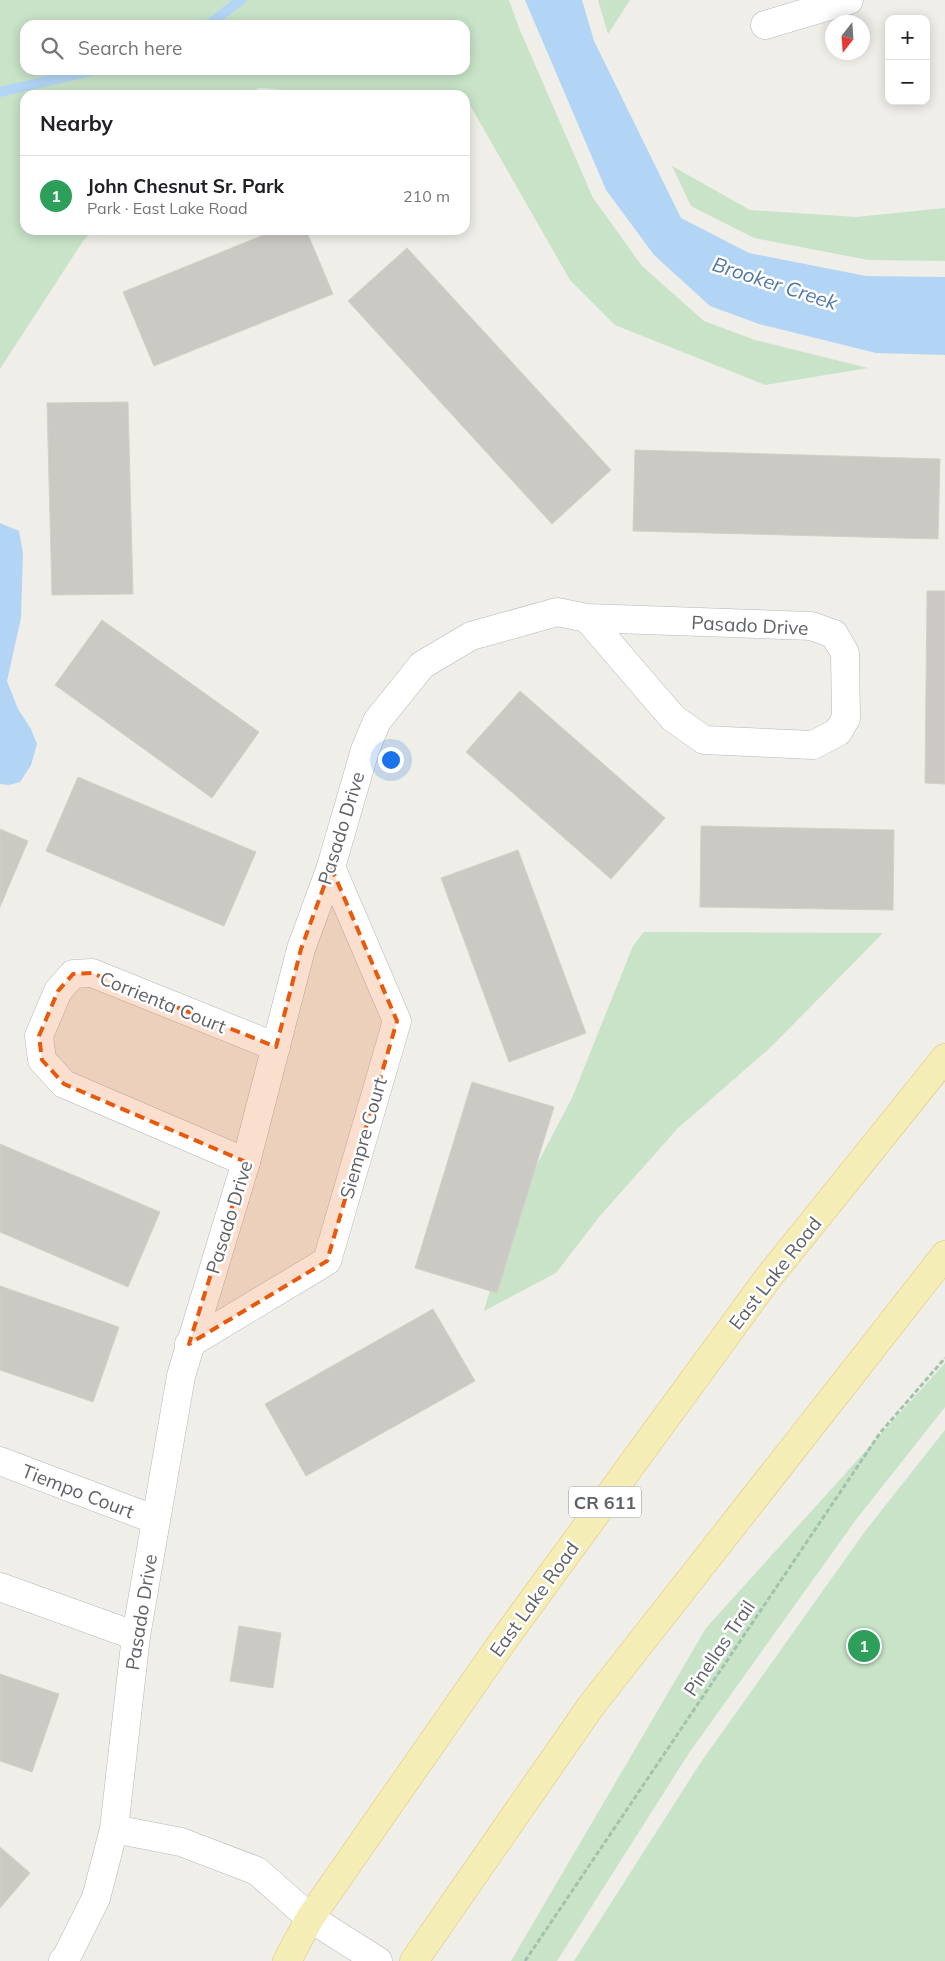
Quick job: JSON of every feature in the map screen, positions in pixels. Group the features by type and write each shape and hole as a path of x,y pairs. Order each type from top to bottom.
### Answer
{"main road":[{"name":"East Lake Road","path":"287,1961 310,1918 503,1641 768,1278 945,1058"},
{"path":"414,1961 591,1706 945,1255"}],"street":[{"path":"765,25 848,0"},
{"name":"Pasado Drive","path":"63,1961 96,1898 114,1829 136,1636 181,1376 189,1344 246,1162 301,949 331,867 365,750 377,721 422,665 471,636 558,612 587,618 811,626 834,634 845,654 846,718 838,732 813,745 704,740 673,718 587,618"},
{"name":"Siempre Court","path":"189,1344 327,1261 397,1022 331,867"},
{"name":"Corrienta Court","path":"246,1162 64,1084 42,1060 39,1036 58,991 73,974 92,973 276,1047"},
{"name":"Tiempo Court","path":"0,1462 156,1520"},
{"path":"0,1587 136,1636"},
{"path":"114,1829 181,1842 257,1871 310,1918 378,1961"}],"path":[{"name":"Pinellas Trail","path":"525,1961 880,1433 945,1358"}],"highlighted area":[{"path":"331,867 397,1021 327,1261 189,1344 246,1162 64,1084 42,1060 39,1036 58,991 73,974 92,973 276,1047 301,949"}],"green space":[{"path":"0,0 509,0 519,28 593,198 642,266 704,321 755,340 868,368 765,385 615,325 570,280 470,105 470,90 286,90 259,88 256,90 20,90 20,235 88,235 0,369"},
{"path":"598,0 630,0 608,34"},
{"path":"672,166 750,210 856,217 945,208 945,261 868,260 754,238 691,206"},
{"path":"644,932 883,933 772,1046 677,1129 599,1217 556,1273 484,1311 513,1210 572,1098 633,946"},
{"path":"945,1363 945,1407 855,1521 689,1753 557,1961 511,1961 706,1628"},
{"path":"945,1430 945,1961 574,1961 701,1762 866,1530"}],"water":[{"path":"525,0 582,0 594,41 681,218 749,253 866,276 945,277 945,355 876,353 759,324 710,306 654,255 606,190"},
{"path":"0,523 19,531 23,553 21,618 7,681 18,709 31,729 37,744 31,765 20,782 9,785 0,784"}],"building":[{"path":"264,235 308,235 333,294 154,366 123,292"},
{"path":"407,248 611,470 552,524 348,301"},
{"path":"128,402 133,594 52,595 47,403"},
{"path":"635,450 940,459 938,539 633,531"},
{"path":"927,591 945,591 945,784 925,783"},
{"path":"102,620 259,732 212,798 55,685"},
{"path":"520,691 665,818 611,879 466,752"},
{"path":"78,777 256,852 224,926 46,851"},
{"path":"701,826 894,830 893,910 700,907"},
{"path":"0,829 28,841 0,907"},
{"path":"518,850 586,1033 509,1062 441,878"},
{"path":"472,1082 554,1107 497,1293 415,1268"},
{"path":"0,1144 160,1212 128,1287 0,1232"},
{"path":"0,1286 119,1327 93,1402 0,1370"},
{"path":"433,1309 475,1381 306,1476 265,1404"},
{"path":"239,1626 281,1633 273,1688 230,1681"},
{"path":"0,1674 59,1694 32,1772 0,1761"},
{"path":"0,1847 30,1873 0,1908"}],"waterway":[{"name":"Brooker Creek","path":"215,20 241,0"},
{"name":"Brooker Creek","path":"0,92 74,75"}],"place":[{"name":"John Chesnut Sr. Park","path":"864,1646"}]}
